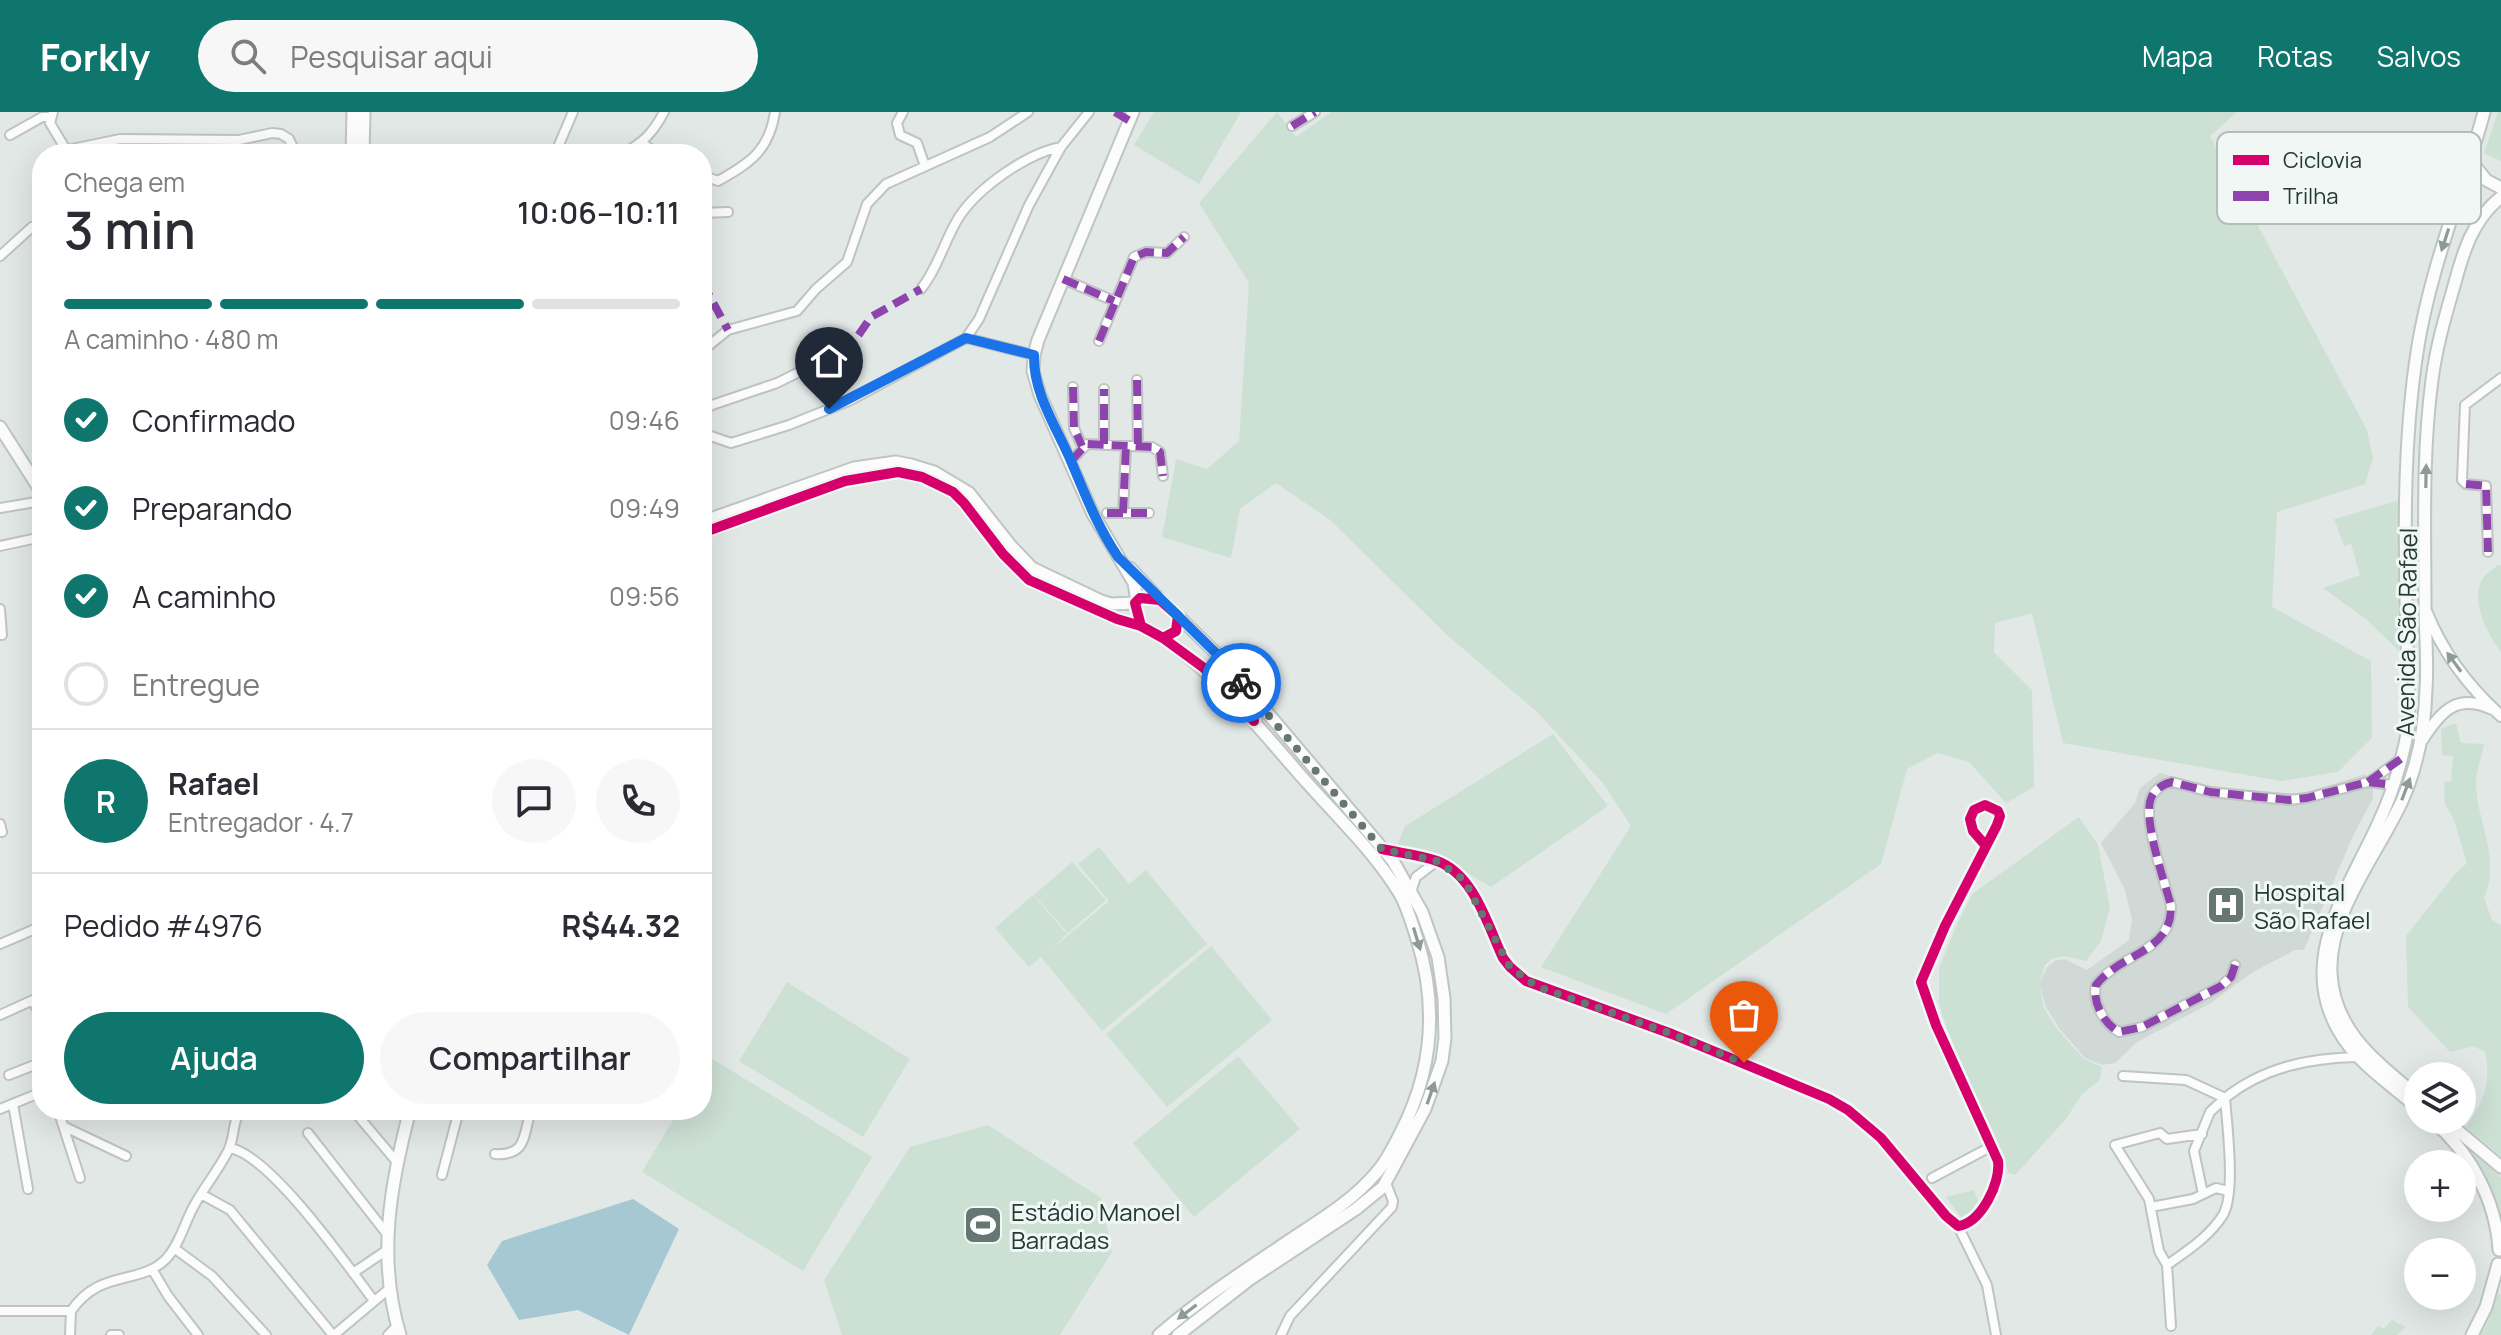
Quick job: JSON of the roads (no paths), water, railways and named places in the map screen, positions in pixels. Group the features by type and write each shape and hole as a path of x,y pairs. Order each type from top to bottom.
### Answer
{"main road":[{"path":"352,144 353,112"},
{"path":"363,144 364,112"},
{"path":"1133,112 1063,279 1034,355 1033,371 1040,395 1093,514 1134,583 1141,626"},
{"name":"Avenida São Rafael","path":"2479,132 2484,112"},
{"path":"2481,174 2501,188"},
{"name":"Avenida São Rafael","path":"2481,216 2501,197"},
{"name":"Avenida São Rafael","path":"2404,1096 2358,1057 2330,1013 2325,994 2324,950 2337,905 2379,821 2393,785 2409,724 2406,465 2409,411 2418,344 2452,224"},
{"name":"Avenida São Rafael","path":"2404,1085 2367,1054 2349,1032 2337,1005 2331,959 2338,924 2403,798 2423,739 2427,687 2426,448 2432,379 2442,325 2467,244 2477,224"},
{"path":"0,427 32,477"},
{"path":"712,518 854,468 896,462 951,480 969,493 1010,545 1041,574 1111,604 1136,602 1147,597 1160,600"},
{"path":"712,529 845,481 898,472 922,477 953,492 1003,554 1029,580 1104,614 1141,626 1204,668 1350,830 1397,891 1422,956 1429,985 1431,1022 1430,1050 1413,1110 1388,1157 1355,1197 1217,1290 1159,1335"},
{"path":"1118,557 1230,670 1382,849 1422,912 1438,957 1444,998 1442,1061 1425,1109 1384,1185 1356,1209 1250,1279 1178,1335"},
{"path":"1163,638 1176,631 1178,616"},
{"path":"395,1332 387,1234 396,1161 407,1120"},
{"path":"2446,1134 2482,1185 2491,1204 2500,1247 2486,1307 2472,1335"},
{"path":"2462,1134 2501,1167"},
{"path":"2498,1264 2501,1277"}],"street":[{"path":"559,144 573,112"},
{"path":"643,143 664,112"},
{"path":"712,179 718,181 756,156 766,142 775,112"},
{"path":"712,343 728,330 797,311 816,289 847,262 870,198 886,184 990,137 1028,112"},
{"path":"712,438 722,442 740,442 849,401 966,338 979,319 1029,205 1061,147 1089,112"},
{"path":"1292,126 1315,112"},
{"path":"903,113 897,123 900,135 917,143 925,166"},
{"path":"10,135 52,114 50,123 63,144"},
{"path":"100,144 120,139 239,140 272,133 281,134 291,144"},
{"path":"921,289 967,206 1008,171 1038,154 1061,147"},
{"path":"712,213 728,212"},
{"path":"0,256 32,227"},
{"path":"1099,341 1134,257 1146,252 1167,253 1184,237"},
{"path":"1063,279 1114,301"},
{"path":"966,338 1034,355"},
{"path":"712,405 777,383 841,351"},
{"path":"2488,552 2486,486 2466,484 2462,477 2465,405 2501,378"},
{"path":"1137,380 1138,446"},
{"path":"1073,387 1074,428 1082,446"},
{"path":"1104,389 1104,444"},
{"path":"1071,461 1082,446 1152,447 1160,452 1163,476"},
{"path":"1123,513 1126,446"},
{"path":"0,508 32,503"},
{"path":"1107,513 1149,513"},
{"path":"0,546 32,540"},
{"path":"2425,607 2436,636 2452,661 2497,713"},
{"path":"0,609 2,635"},
{"path":"2423,739 2435,720 2452,707 2473,702 2497,713"},
{"path":"2235,965 2231,977 2221,986 2142,1027 2119,1032 2105,1020 2096,998 2096,985 2107,974 2156,942 2166,933 2171,919 2171,906 2150,821 2152,796 2158,788 2172,782 2210,792 2289,800 2307,798 2368,782 2402,758"},
{"path":"2368,782 2393,785"},
{"path":"1958,1226 1964,1226 1976,1217 1995,1186 1999,1170 1992,1146 1936,1025 1921,982 1945,926 1986,846 2000,816 1998,811 1985,805 1974,810 1970,819 1973,831 1986,846"},
{"path":"1382,849 1437,861 1464,880 1503,958 1526,981 1672,1034 1829,1099 1848,1110 1881,1138 1946,1216 1958,1226 1987,1285 1996,1335"},
{"path":"1411,892 1416,877 1437,861"},
{"path":"0,944 32,930"},
{"path":"0,1015 32,1000"},
{"path":"2203,1194 2194,1151 2210,1112 2225,1098 2240,1086 2287,1066 2331,1057 2358,1057"},
{"path":"9,1075 32,1066"},
{"path":"2123,1076 2186,1080 2225,1098"},
{"path":"0,1109 32,1096"},
{"path":"2165,1263 2213,1229 2225,1211 2228,1191 2225,1098"},
{"path":"13,1104 28,1189"},
{"path":"62,1120 80,1178"},
{"path":"70,1335 71,1311 89,1291 112,1279 152,1269 168,1257 201,1194 230,1148 234,1120"},
{"path":"361,1120 396,1161"},
{"path":"442,1175 456,1120"},
{"path":"495,1154 514,1154 520,1147 528,1120"},
{"path":"65,1127 126,1156"},
{"path":"308,1133 387,1234"},
{"path":"2171,1326 2165,1263 2151,1207 2145,1190 2115,1145 2158,1134 2167,1139 2202,1134"},
{"path":"1932,1178 1992,1146"},
{"path":"230,1148 247,1156 279,1183 374,1301"},
{"path":"1281,1335 1290,1316 1392,1207 1393,1201 1384,1185"},
{"path":"2151,1207 2193,1199 2216,1188 2228,1191"},
{"path":"201,1194 230,1210 334,1335 390,1288"},
{"path":"174,1248 212,1276 266,1335"},
{"path":"353,1273 387,1250"},
{"path":"152,1269 198,1335"},
{"path":"0,1311 71,1311"},
{"path":"111,1335 119,1335"}],"water":[{"path":"633,1199 679,1229 629,1335 578,1310 519,1320 487,1265 502,1241"}],"place":[{"name":"Hospital São Rafael","path":"2226,905"},
{"name":"Estádio Manoel Barradas","path":"983,1225"}]}
